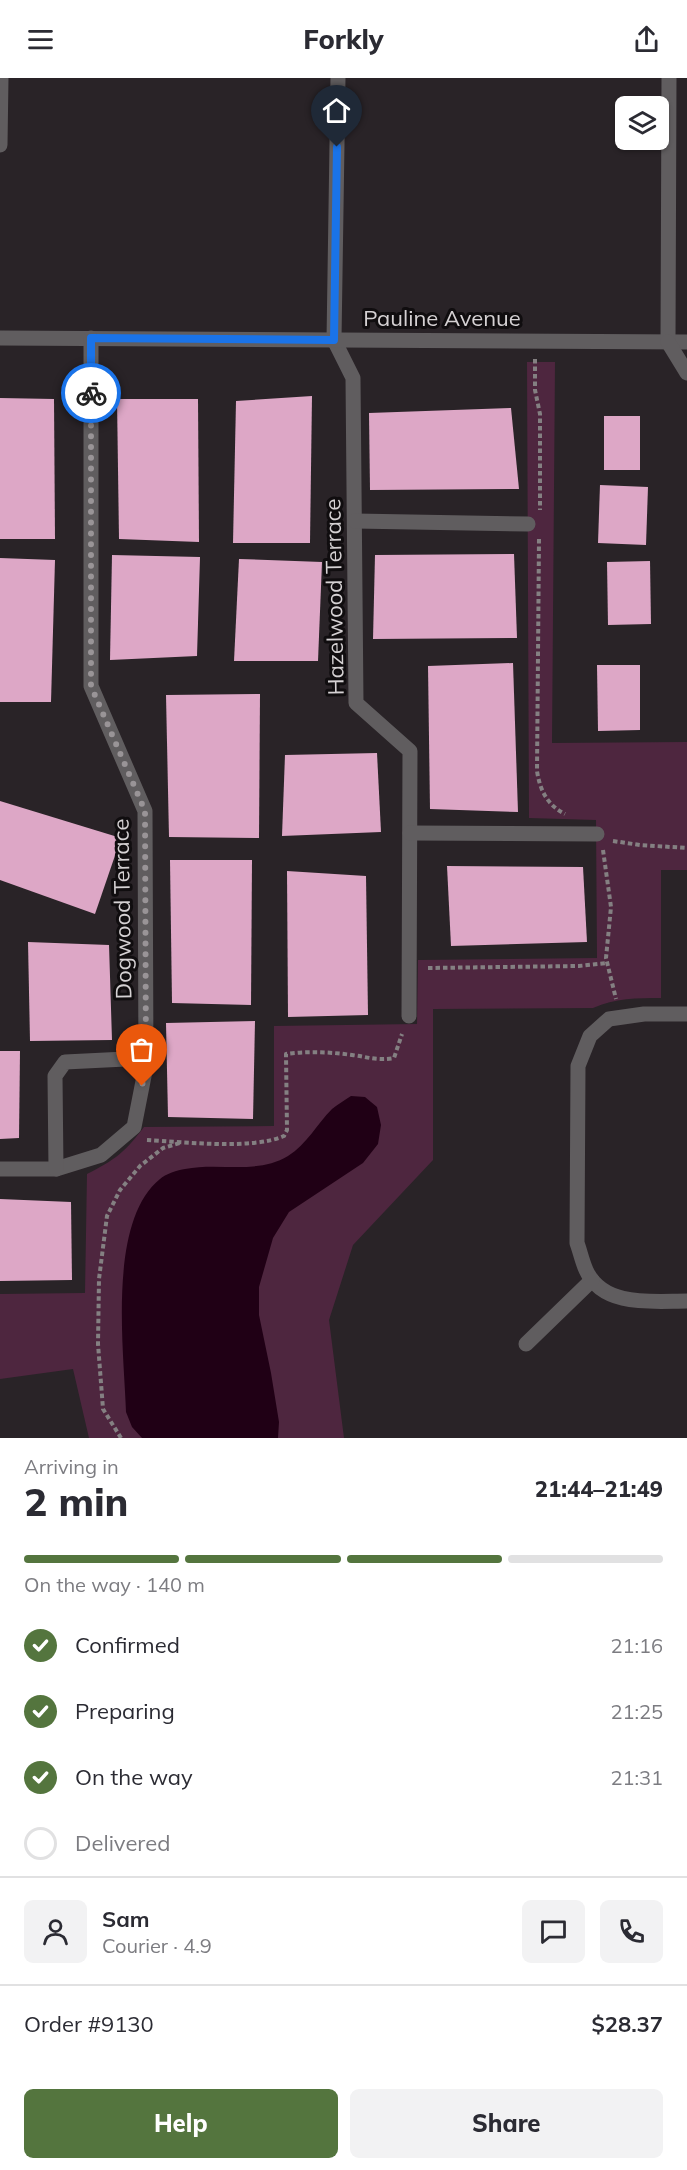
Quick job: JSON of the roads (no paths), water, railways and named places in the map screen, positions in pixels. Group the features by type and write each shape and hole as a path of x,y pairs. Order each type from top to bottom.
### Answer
{"street":[{"path":"0,146 1,78"},
{"path":"334,340 338,78"},
{"path":"669,78 668,342 687,373"},
{"name":"Pauline Avenue","path":"0,338 687,342"},
{"name":"Dogwood Terrace","path":"0,1169 56,1169 101,1155 134,1127 146,1058 145,811 91,686 91,338"},
{"name":"Hazelwood Terrace","path":"334,340 353,378 356,703 410,751 409,1016"},
{"path":"354,521 536,526"},
{"path":"410,833 599,835"},
{"path":"687,1014 644,1014 609,1019 590,1036 578,1066 577,1243 586,1270 592,1280 606,1291 629,1301 687,1301"},
{"path":"56,1169 55,1076 65,1062 146,1058"},
{"path":"526,1344 592,1280"}]}
